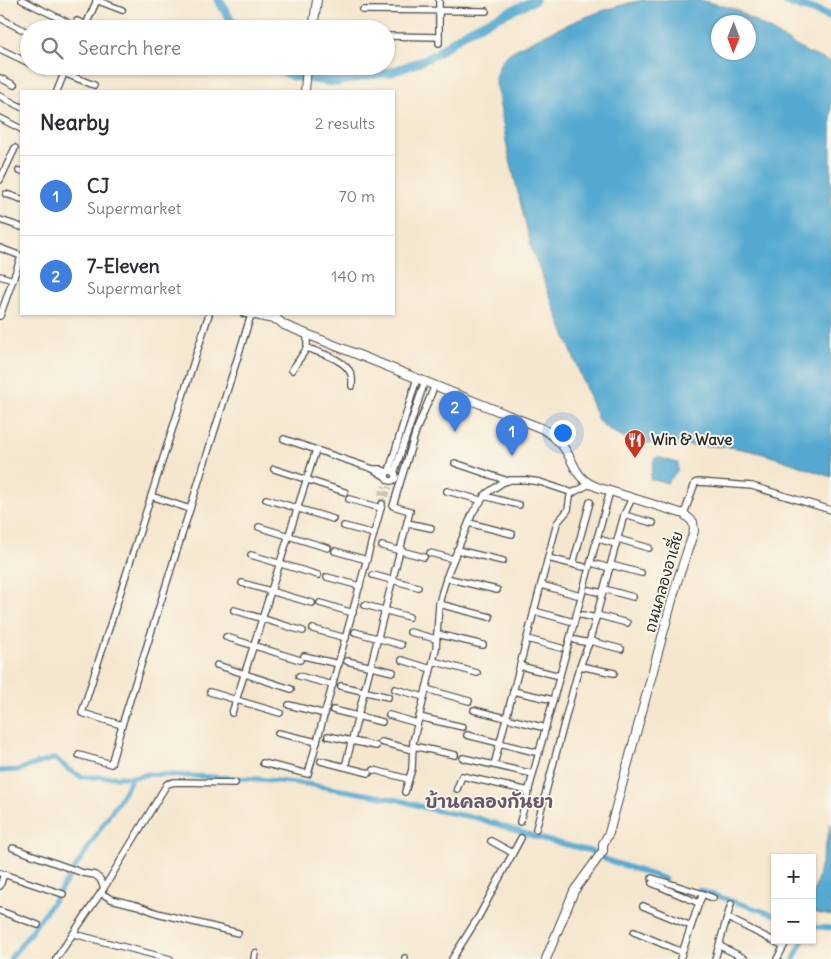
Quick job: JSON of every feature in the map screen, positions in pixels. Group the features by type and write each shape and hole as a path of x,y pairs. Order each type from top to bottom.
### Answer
{"street":[{"path":"22,0 63,20"},
{"path":"89,20 97,0 122,10"},
{"path":"314,20 317,0"},
{"path":"395,37 438,40 439,0"},
{"path":"363,10 486,11"},
{"path":"0,18 20,28"},
{"path":"0,49 20,59"},
{"path":"57,90 64,75"},
{"path":"67,75 94,85"},
{"path":"0,78 14,85"},
{"path":"0,96 20,106"},
{"path":"0,118 20,128"},
{"path":"0,180 15,148"},
{"path":"6,194 20,199"},
{"path":"0,220 20,227"},
{"path":"0,248 20,256"},
{"path":"0,316 2,304 20,259"},
{"path":"0,276 13,280"},
{"path":"122,724 82,714 209,315"},
{"path":"79,755 111,764 251,315 266,315"},
{"path":"274,315 280,322"},
{"path":"260,316 266,320 280,322"},
{"name":"ถนนคลองอาเสี่ย","path":"280,322 543,429 559,441 580,477 590,484 684,514 693,522 694,531 678,582 609,833 603,844 603,851 574,891 546,959"},
{"path":"292,370 307,348 307,334"},
{"path":"307,348 337,361 348,369 352,376 352,386"},
{"path":"387,487 417,378"},
{"path":"389,475 425,381"},
{"path":"345,767 410,511 393,506 416,431 435,385"},
{"path":"284,439 389,475"},
{"path":"232,713 316,450"},
{"path":"455,463 508,481"},
{"path":"274,470 345,492"},
{"path":"405,792 412,769 413,748 418,720 433,661 439,604 453,559 468,523 482,498 495,487 508,481 526,480 540,482 573,493"},
{"path":"684,514 695,483 699,482 752,486 831,510"},
{"path":"494,765 557,523 568,510 570,496 590,484"},
{"path":"447,491 519,505"},
{"path":"520,822 610,491"},
{"path":"150,496 190,509"},
{"path":"536,829 580,666 590,642 624,515 632,498"},
{"path":"266,499 334,519"},
{"path":"263,763 308,774 382,506 349,499"},
{"path":"573,564 590,502"},
{"path":"624,515 653,523"},
{"path":"407,523 431,528"},
{"path":"468,523 512,534"},
{"path":"344,526 374,534"},
{"path":"259,528 328,548"},
{"path":"602,540 617,541 649,548"},
{"path":"382,546 400,551 453,559"},
{"path":"457,550 503,561"},
{"path":"335,551 367,560"},
{"path":"251,555 318,575"},
{"path":"548,558 584,567"},
{"path":"595,564 641,573"},
{"path":"373,575 418,587"},
{"path":"327,577 360,586"},
{"path":"446,578 497,590"},
{"path":"242,583 312,603"},
{"path":"541,585 577,594"},
{"path":"589,590 633,597"},
{"path":"320,603 353,613"},
{"path":"439,604 490,617"},
{"path":"365,605 410,617"},
{"path":"234,610 303,631"},
{"path":"534,611 570,621"},
{"path":"582,615 597,616 628,623"},
{"path":"313,629 346,638"},
{"path":"355,632 401,645"},
{"path":"410,632 483,645"},
{"path":"226,637 302,658 338,664"},
{"path":"527,639 561,648"},
{"path":"575,640 622,649"},
{"path":"402,660 431,669"},
{"path":"347,661 394,672"},
{"path":"433,661 477,673"},
{"path":"217,665 291,688"},
{"path":"520,666 556,676"},
{"path":"580,666 614,673"},
{"path":"299,676 333,685"},
{"path":"341,686 388,697"},
{"path":"396,689 424,697"},
{"path":"426,689 469,701"},
{"path":"513,691 549,699"},
{"path":"210,692 280,713"},
{"path":"289,705 325,714"},
{"path":"333,710 382,722"},
{"path":"474,710 542,727"},
{"path":"389,715 463,727"},
{"path":"278,733 317,742"},
{"path":"467,735 534,752"},
{"path":"328,736 351,741 456,755"},
{"path":"463,758 529,773"},
{"path":"321,761 408,779"},
{"path":"457,789 462,776 529,791"},
{"path":"56,959 103,890 167,784 175,782 235,783"},
{"path":"452,959 479,916 521,838"},
{"path":"491,841 513,853"},
{"path":"13,848 83,873 95,875 100,878 103,890 111,899 238,934"},
{"path":"0,886 2,873 63,894"},
{"path":"699,903 652,880 713,898"},
{"path":"680,959 690,926 703,894"},
{"path":"715,959 731,904"},
{"path":"643,906 690,926"},
{"path":"0,911 38,925"},
{"path":"728,918 771,937"},
{"path":"634,932 682,952"},
{"path":"74,934 170,959"},
{"path":"778,959 785,944"},
{"path":"720,946 746,959"}],"water":[{"path":"644,0 700,0 735,9 745,15 711,15 711,60 756,60 756,22 806,52 831,62 831,477 748,450 719,446 663,445 627,439 612,431 598,420 532,250 508,152 495,78 498,67 503,59 516,49 600,12"},
{"path":"657,457 678,463 677,472 667,483 650,479 654,459"},
{"path":"831,823 831,916 816,913 816,884"}],"waterway":[{"path":"219,0 231,20"},
{"path":"395,71 436,54 463,34 535,0"},
{"path":"785,0 831,17"},
{"path":"290,75 336,82 369,75"},
{"path":"0,771 18,770 56,759 69,770 82,777 137,777 148,774 258,779 307,784 399,800 433,810 477,818 546,840 591,851 607,860 665,879"},
{"path":"10,959 58,894 122,796 132,777"},
{"path":"699,890 771,914"},
{"path":"816,927 831,928"},
{"path":"794,959 801,944"}],"tunnel":[{"path":"382,504 381,495 384,486"},
{"path":"382,504 390,487"}],"place":[{"name":"7-Eleven","path":"455,432"},
{"name":"CJ","path":"512,456"},
{"name":"Win & Wave","path":"635,459"}],"district":[{"name":"บ้านคลองกันยา","path":"489,802"}]}
